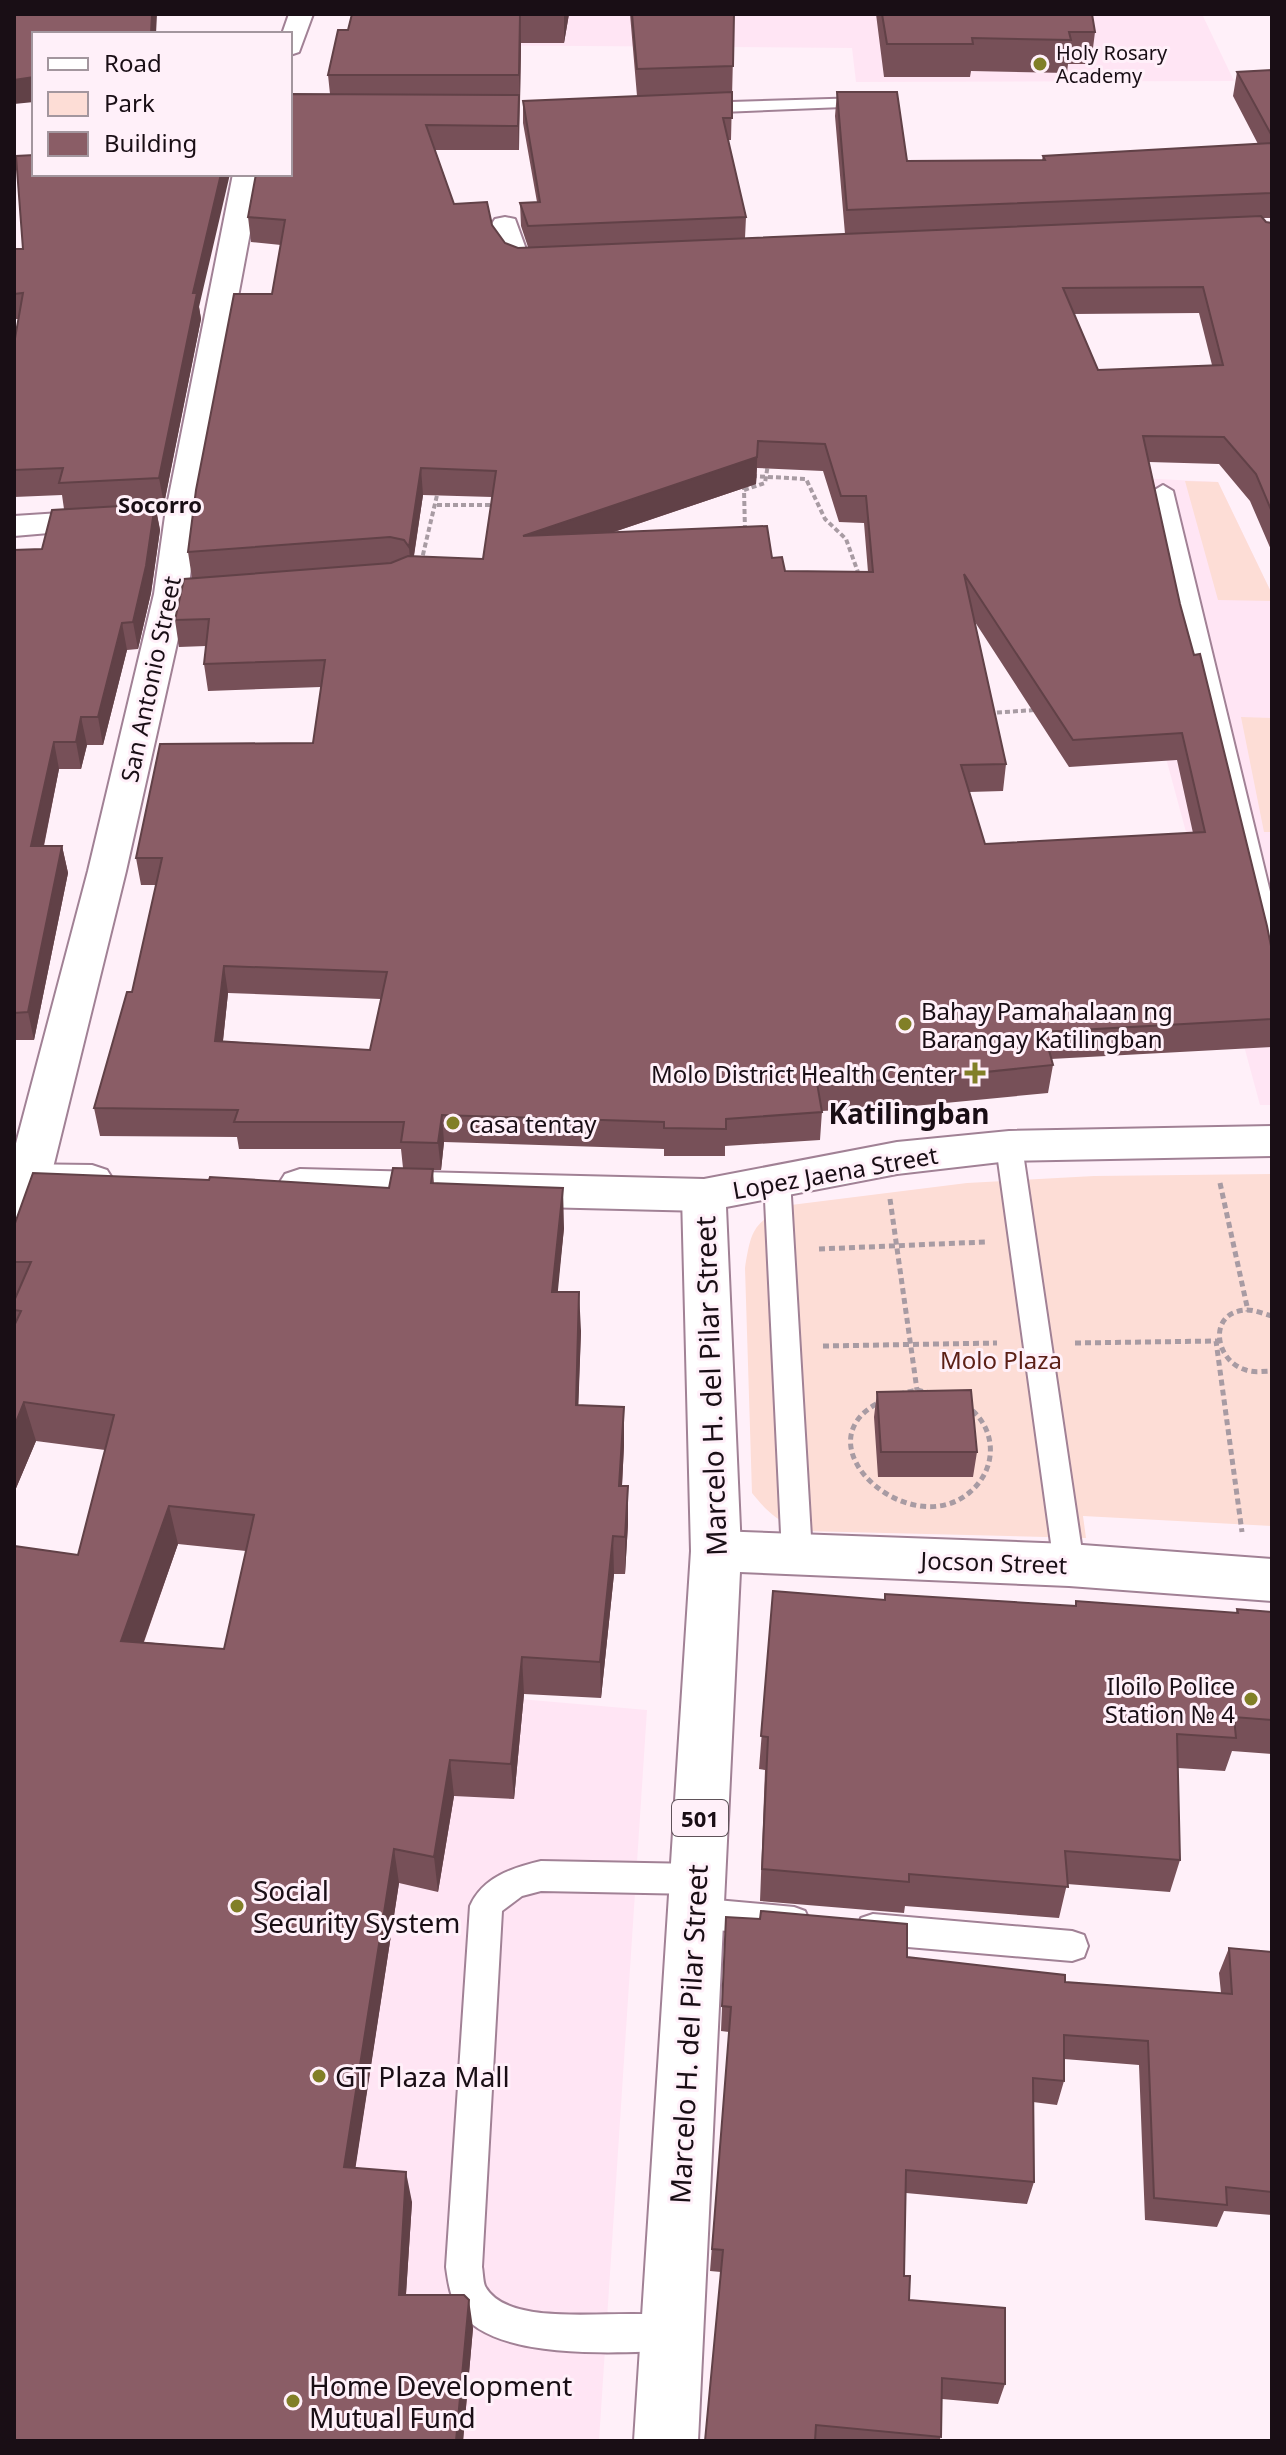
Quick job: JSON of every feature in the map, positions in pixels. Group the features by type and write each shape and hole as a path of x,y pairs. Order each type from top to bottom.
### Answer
{"street":[{"path":"292,41 301,14"},
{"name":"San Antonio Street","path":"19,1193 186,593 156,518 246,176"},
{"path":"505,225 510,249 519,261 583,258"},
{"path":"14,526 156,518"},
{"name":"Lopez Jaena Street","path":"264,1184 704,1195 897,1158 1009,1146 1272,1141"},
{"path":"19,1193 138,1182"},
{"name":"Marcelo H. del Pilar Street","path":"666,2441 716,1551 704,1195"},
{"name":"Jocson Street","path":"716,1551 1069,1565 1272,1580"}],"lane":[{"path":"676,109 863,103"},
{"path":"1163,491 1272,948"},
{"path":"1009,1146 1069,1565"},
{"path":"777,1179 797,1554"},
{"path":"672,2333 536,2331 510,2325 485,2314 469,2295 464,2267 486,1906 499,1890 517,1881 541,1876 695,1896 828,1925 1072,1946"}],"path":[{"path":"745,533 744,490 765,483 770,452"},
{"path":"739,475 806,479 825,519 846,539 861,582"},
{"path":"420,568 437,505 438,489"},
{"path":"437,505 500,505"},
{"path":"987,713 1043,710"},
{"path":"1211,1141 1248,1311"},
{"path":"889,1193 917,1390"},
{"path":"780,1250 996,1241"},
{"path":"1243,1536 1216,1341 1222,1322 1230,1315 1248,1311 1272,1316"},
{"path":"1216,1341 1220,1352 1240,1368 1255,1372 1272,1371"},
{"path":"917,1390 940,1393 962,1402 980,1415 991,1432 995,1452 990,1471 978,1487 960,1499 937,1505 913,1504 889,1497 870,1484 857,1468 850,1450 852,1431 860,1414 885,1397 917,1390"}],"shaded area":[{"name":"Holy Rosary Academy","path":"456,14 1202,14 1234,81 856,82 852,48 448,45"},
{"path":"1097,476 1218,482 1272,594 1272,1105 1260,1105 1128,618"},
{"name":"GT Plaza Mall","path":"14,1655 647,1710 599,2441 14,2441"}],"green space":[{"path":"1185,481 1218,482 1272,594 1272,601 1218,600"},
{"path":"1241,717 1272,718 1272,832 1264,832"},
{"name":"Molo Plaza","path":"1272,1174 1272,1526 1083,1516 1086,1538 804,1531 775,1516 752,1493 745,1268 752,1235 769,1216 791,1205 967,1183 1094,1176"}],"building":[{"path":"14,14 152,14 151,32 32,32 32,77 14,80"},
{"path":"352,14 564,14 520,15 519,75 328,75 338,30 348,30"},
{"path":"632,14 734,14 733,66 637,69"},
{"path":"882,14 1092,14 1095,32 1069,32 1071,40 972,38 973,44 887,44"},
{"path":"1272,70 1272,136 1237,72"},
{"path":"732,92 732,118 723,118 746,217 528,226 520,203 540,202 523,101"},
{"path":"837,92 897,92 907,161 1045,160 1043,156 1272,143 1272,193 847,210"},
{"path":"292,94 519,95 518,126 426,125 454,204 487,202 492,225 505,243 518,248 1261,216 1272,223 1272,512 1256,474 1224,437 1143,436 1180,604 1194,655 1200,654 1267,926 1272,951 1272,1019 1044,1032 1053,1065 918,1079 817,1083 822,1112 726,1119 726,1129 664,1128 664,1122 442,1115 438,1143 401,1142 404,1122 234,1122 238,1110 94,1108 127,992 132,992 162,858 136,858 160,744 313,743 325,660 204,664 209,619 175,620 184,579 391,563 408,556 483,559 496,471 421,468 409,547 404,540 390,537 188,552 196,490 234,294 272,294 285,220 248,217 256,176 292,176","holes":["1203,287 1223,365 1098,370 1063,288","758,441 825,444 841,496 866,496 873,572 785,571 782,557 772,558 767,526 523,536 757,457","964,574 1073,740 1182,733 1205,832 985,844 961,765 1006,764","224,966 387,972 370,1050 215,1041"]},
{"path":"32,155 32,176 221,176 193,293 197,293 159,478 59,483 63,468 14,470 14,344 23,293 14,294 14,249 23,249 16,156"},
{"path":"155,504 146,566 133,622 122,623 98,717 81,717 76,742 54,742 31,846 62,846 28,1012 14,1013 14,550 42,549 52,510"},
{"path":"393,1168 433,1169 431,1183 563,1188 552,1292 579,1292 576,1405 624,1407 619,1486 628,1486 625,1537 613,1536 600,1662 522,1657 511,1764 450,1760 434,1857 394,1849 344,2167 406,2172 399,2295 464,2295 469,2300 456,2441 14,2441 14,1546 78,1555 114,1415 24,1402 14,1427 14,1326 21,1311 14,1310 14,1301 31,1262 14,1262 14,1226 33,1173 209,1180 210,1177 389,1188","holes":["169,1506 254,1515 224,1649 121,1641"]},
{"path":"971,1390 977,1452 881,1452 877,1392"},
{"path":"773,1591 885,1600 885,1594 1076,1606 1076,1601 1238,1613 1237,1609 1272,1612 1272,1720 1234,1717 1236,1738 1177,1734 1180,1860 1065,1851 1068,1887 909,1874 909,1882 762,1869 768,1737 761,1736"},
{"path":"761,1911 907,1924 907,1957 1065,1975 1065,1982 1232,1994 1229,1948 1272,1952 1272,2192 1226,2187 1227,2205 1154,2198 1148,2041 1064,2035 1064,2081 1033,2078 1034,2182 906,2170 904,2276 910,2276 909,2300 1005,2308 1005,2384 942,2378 941,2437 816,2425 815,2441 705,2441 723,2250 712,2249 731,2007 722,2006 726,1917 760,1919"}],"place":[{"name":"Holy Rosary Academy","path":"1040,64"},
{"name":"Bahay Pamahalaan ng Barangay Katilingban","path":"905,1024"},
{"name":"Molo District Health Center","path":"975,1073"},
{"name":"casa tentay","path":"453,1123"},
{"name":"Iloilo Police Station № 4","path":"1251,1699"},
{"name":"Social Security System","path":"237,1906"},
{"name":"GT Plaza Mall","path":"319,2076"},
{"name":"Home Development Mutual Fund","path":"293,2401"}],"district":[{"name":"Socorro","path":"160,504"},
{"name":"Katilingban","path":"909,1113"}]}
